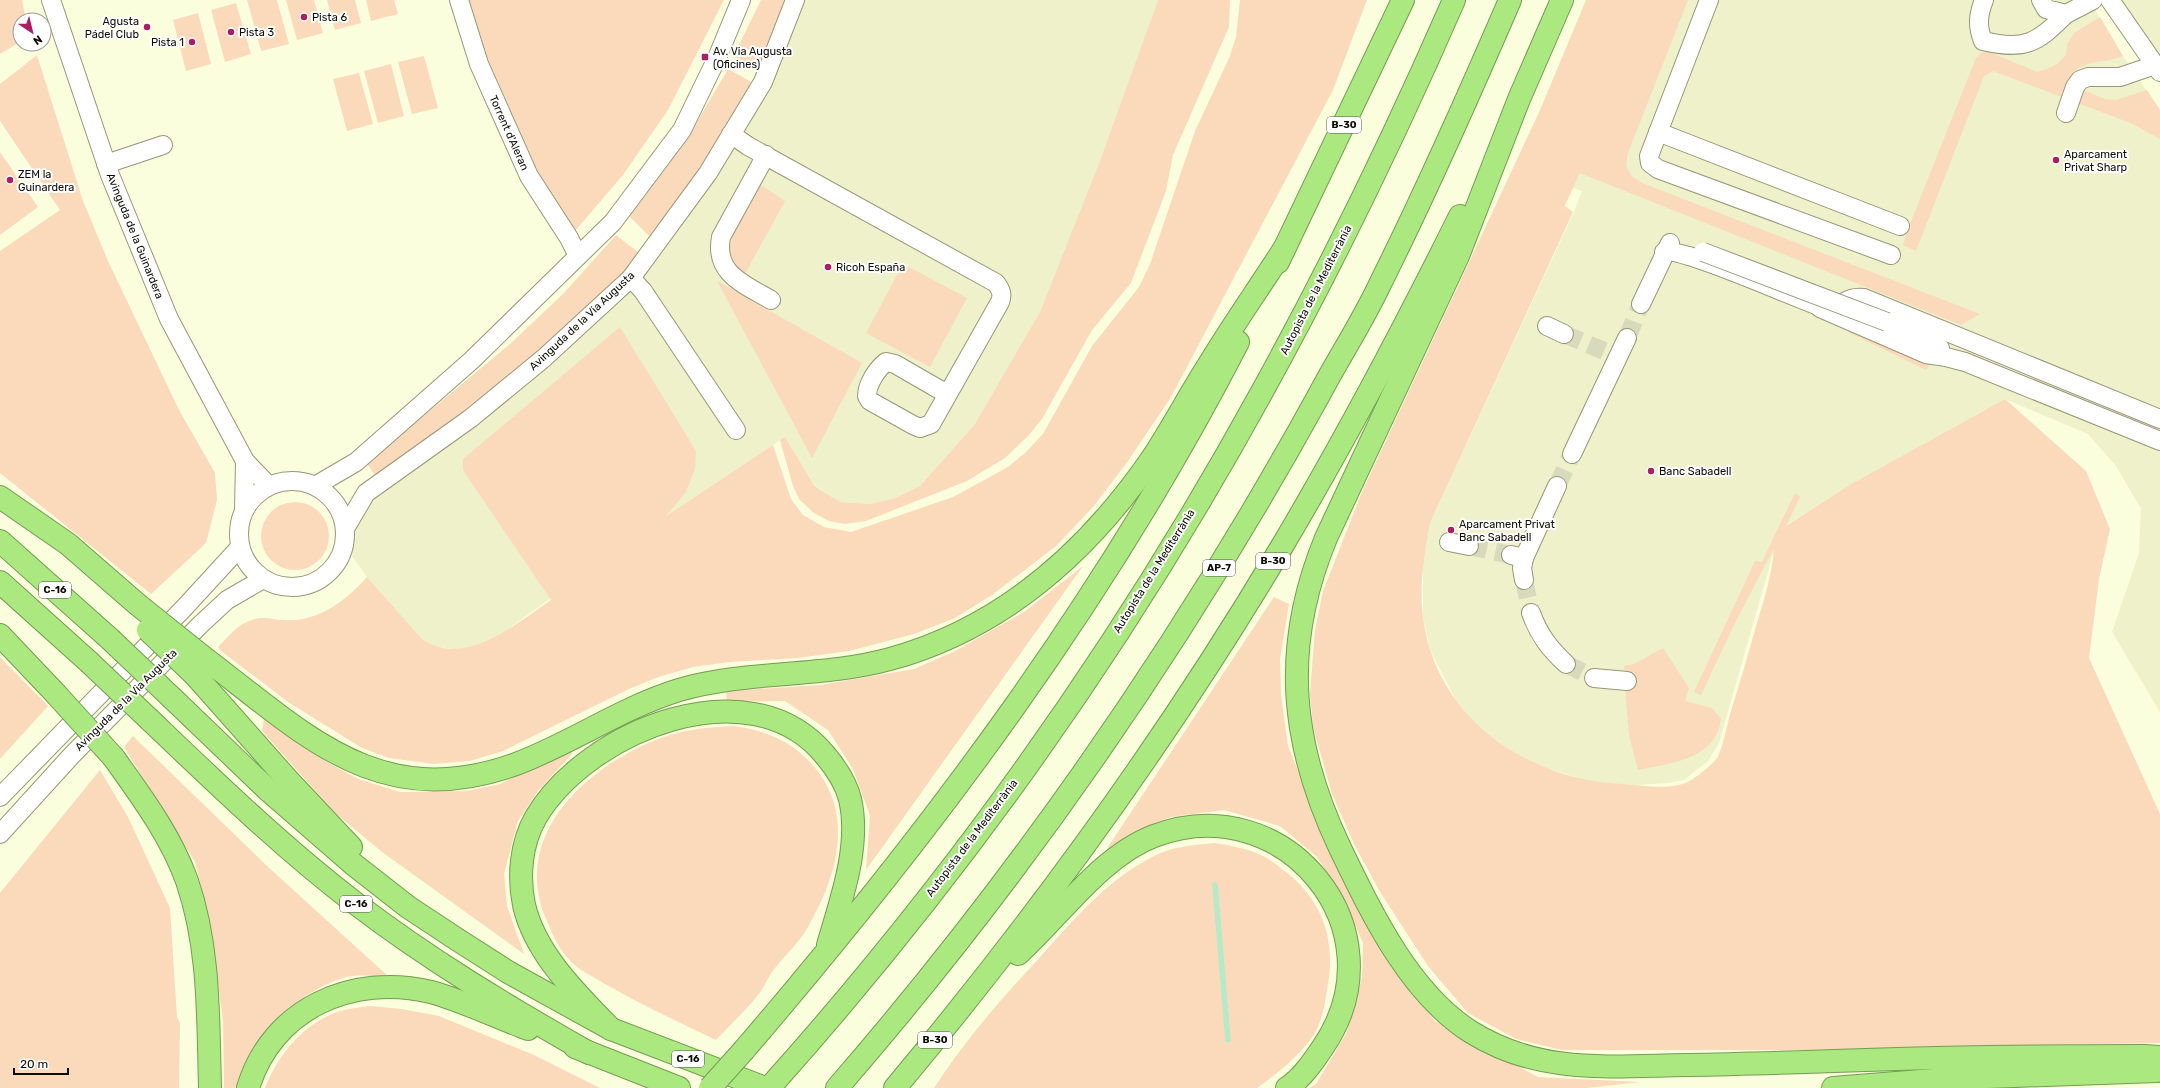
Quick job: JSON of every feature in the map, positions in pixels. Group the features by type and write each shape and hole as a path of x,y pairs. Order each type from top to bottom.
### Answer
{"highway":[{"name":"B-30","path":"710,1088 825,956 929,823 1023,697 1098,586 1218,382 1284,249 1403,0"},
{"name":"Autopista de la Mediterrània","path":"769,1088 862,980 989,817 1068,705 1144,590 1220,465 1306,310 1360,204 1409,101 1454,0"},
{"name":"AP-7","path":"839,1085 946,958 1054,816 1129,708 1214,577 1286,454 1380,286 1477,78 1510,0"},
{"name":"B-30","path":"895,1088 975,992 1115,803 1183,703 1280,549 1326,471 1395,344 1519,99 1562,0"},
{"path":"1519,99 1458,256 1375,430 1317,559 1307,592 1301,627 1296,672 1300,726 1306,756 1332,830 1362,892 1408,970 1438,1005 1468,1030 1502,1049 1550,1063 1612,1067 1973,1058 2160,1057"},
{"path":"1,498 68,544 134,609 201,667 321,745 364,767 393,776 424,780 460,777 516,764 645,702 682,689 721,681 849,668 887,660 921,650 951,638 982,622 1052,574 1081,545 1120,501 1153,456 1210,363 1284,249"},
{"name":"C-16","path":"0,541 110,639 307,826 352,864 408,907 508,972 611,1029 766,1088"},
{"name":"C-16","path":"0,582 89,662 276,837 355,903 444,966 589,1053 678,1088"},
{"path":"0,635 114,758 160,827 186,880 201,932 208,1000 210,1088"},
{"path":"201,667 247,733 305,799 408,907"},
{"path":"611,1029 584,1001 561,973 535,935 527,915 522,888 521,870 528,837 536,818 560,787 578,770 598,755 644,730 689,715 713,711 737,711 776,719 809,738 834,765 843,781 850,799 853,821 852,844 839,910 825,956"},
{"path":"975,992 1020,951 1092,878 1124,853 1153,836 1184,828 1212,825 1239,829 1264,838 1292,853 1315,875 1333,900 1343,926 1349,954 1348,982 1344,1002 1330,1037 1311,1065 1287,1088"},
{"path":"160,827 181,884 192,940 195,993 195,1088"},
{"path":"248,1088 259,1062 280,1032 310,1008 346,992 389,986 432,992 589,1053"},
{"path":"1833,1088 1958,1078 2160,1070"}],"street":[{"name":"Avinguda de la Guinardera","path":"51,0 106,164 170,319 245,461 268,485"},
{"name":"Torrent d'Aleran","path":"459,0 479,64 529,176 569,238 578,256"},
{"path":"315,486 356,462 472,360 613,222 682,130 717,58 741,0"},
{"name":"Avinguda de la Via Augusta","path":"346,527 366,493 471,418 544,358 631,278 708,173 763,82 795,0"},
{"path":"1709,0 1648,156 1650,163 1658,169 1891,255"},
{"path":"1984,0 1978,13 1978,25 1983,41 2006,46 2028,43 2038,39 2066,14 2093,0"},
{"path":"2041,0 2046,9 2066,14"},
{"path":"2066,113 2080,80 2088,77 2120,77 2158,69 2110,0"},
{"path":"1658,132 1900,226"},
{"path":"731,134 996,283 1002,296 1000,302 947,394"},
{"path":"106,164 163,145"},
{"path":"766,155 721,237 719,247 721,260 733,277 771,300"},
{"path":"1641,304 1664,252 1669,244 1677,242 1907,329 1924,341 1965,362"},
{"path":"1664,252 1670,250 1701,260 1816,306 1926,354 1946,356 1965,362 2160,441"},
{"path":"631,278 641,287 736,430"},
{"path":"1816,306 1827,309 1835,308 1853,296 1864,298 2160,419"},
{"path":"1546,326 1564,334"},
{"path":"1572,454 1611,354 1627,338"},
{"name":"Avinguda de la Guinardera","path":"244,510 245,461"},
{"path":"290,480 315,486 334,499 343,517 346,527 345,546 336,566 318,581 298,587 277,586 263,579 249,567 240,547 238,529 244,510 257,493 268,485 290,480"},
{"path":"1524,580 1518,556 1557,486"},
{"path":"1449,542 1468,546"},
{"name":"Avinguda de la Via Augusta","path":"0,797 184,608 240,547"},
{"name":"Avinguda de la Via Augusta","path":"0,834 72,755 200,625 227,600 263,579"},
{"path":"1531,613 1537,630 1546,644 1566,664"},
{"path":"1599,678 1627,682"}],"shaded area":[{"path":"0,0 22,0 24,12 12,12 12,47 0,54"},
{"path":"247,0 277,0 289,44 261,51"},
{"name":"Pista 6","path":"286,0 314,0 323,33 297,40"},
{"path":"327,0 355,0 361,23 335,30"},
{"path":"366,0 394,0 398,14 371,21"},
{"path":"459,0 724,0 668,110 623,175 569,238 529,176"},
{"path":"761,0 790,0 761,72 733,57"},
{"path":"795,0 1158,0 1098,166 1062,258 1040,312 1011,364 975,424 920,486 895,498 870,504 840,502 815,485 785,437 658,521 504,632 476,645 454,649 432,646 422,639 367,577 345,546 346,527 366,493 631,278 708,173"},
{"path":"1158,0 1230,0 1229,27 1173,155 1166,191 1131,283 1092,330 1042,419 1029,435 1005,458 967,481 866,521 845,524 829,521 814,513 799,499 793,486 780,440 785,437 815,486 840,502 870,504 895,498 920,486 975,424 1040,312 1098,166"},
{"path":"1240,0 1367,0 1333,90 1171,397 1128,461 1093,507 1056,546 992,595 955,618 914,634 849,651 798,658 730,662 693,667 658,677 629,689 503,751 470,761 434,764 389,758 362,748 288,702 221,651 218,647 240,625 254,619 263,618 297,620 320,614 340,602 367,577 422,639 438,647 455,649 472,646 490,639 522,620 551,600 463,470 463,459 620,327 696,451 695,469 686,492 666,516 773,445 791,499 803,515 824,527 851,532 953,497 1008,467 1026,452 1043,434 1092,346 1139,287 1150,264 1195,131 1230,56 1236,37"},
{"path":"1586,0 1688,0 1628,153 1626,166 1632,176 1642,183 1980,314 1961,325 1580,173 1561,214 1565,206 1573,212 1430,523 1423,570 1423,617 1431,653 1446,685 1466,712 1491,736 1520,755 1552,770 1586,779 1658,787 1677,785 1693,779 1712,764 1717,758 1721,748 1767,587 1774,548 1734,625 1701,695 1694,692 1755,561 1762,562 1795,493 1800,497 1786,526 1851,484 2005,399 2086,471 2110,529 2099,579 2089,658 2160,814 2160,1043 1805,1050 1562,1050 1516,1039 1468,1013 1428,966 1380,892 1354,844 1332,794 1313,727 1310,693 1315,630 1323,591 1362,492 1540,110"},
{"path":"1669,0 2089,0 2123,56 2160,110 2160,712 2112,632 2139,553 2141,509 2116,466 2088,434 2005,399 1851,484 1785,526 1775,547 1719,743 1708,761 1684,780 1667,783 1636,785 1596,783 1540,766 1514,753 1475,724 1456,700 1431,652 1423,617 1423,554 1430,523 1574,212 1582,191 1573,188"},
{"path":"2110,0 2160,0 2160,73"},
{"name":"Pista 3","path":"236,3 251,54 225,62 211,10"},
{"name":"Pista 1","path":"198,13 211,64 186,71 173,20"},
{"path":"2100,17 2123,56 2084,65 2072,74 2066,83 2105,99 2116,100 2147,90 2160,110 2160,139 2133,124 1993,71 1984,76 1916,251 1903,245 1976,58 1981,53 1987,51 2037,72 2057,64 2066,55 2067,45 2074,33"},
{"path":"37,55 83,201 108,261 179,410 215,473 217,500 206,543 151,594 0,473 0,251 60,210 0,121 0,84"},
{"path":"424,56 438,108 412,114 398,62"},
{"path":"391,64 404,116 378,123 364,71"},
{"path":"728,69 755,84 726,130 651,238 629,216 694,127"},
{"path":"359,73 373,124 347,131 333,79"},
{"name":"ZEM la Guinardera","path":"0,152 38,207 0,235"},
{"path":"761,185 785,201 745,274 735,266 730,256 730,245 740,219"},
{"path":"616,235 639,253 608,290 488,395 375,476 367,463 510,344 564,293"},
{"path":"903,264 967,298 930,367 866,333"},
{"path":"717,281 862,363 812,458"},
{"path":"1851,326 1929,360 1930,365 1926,370 1848,332"},
{"path":"295,502 308,505 319,512 326,523 329,536 326,549 319,560 308,567 295,570 282,567 271,560 264,549 261,536 264,523 271,512 282,505"},
{"path":"1083,566 866,870 870,816 853,769 828,730 785,701 727,702 726,691 820,685 914,669 955,651 1024,612"},
{"path":"1274,597 1289,604 1280,659 1281,694 1288,746 1332,853 1373,938 1401,977 1435,1021 1538,1077 1641,1082 1587,1088 1309,1088 1316,1084 1347,1032 1362,977 1363,943 1342,896 1317,857 1280,826 1224,810 1171,817 1133,832 1106,850"},
{"path":"1663,648 1689,688 1685,701 1712,708 1721,719 1717,733 1710,743 1701,751 1677,762 1638,770 1629,735 1625,688 1627,681 1624,666 1634,664"},
{"path":"0,657 48,706 0,759"},
{"path":"264,719 327,762 358,779 400,792 467,791 500,784 569,749 572,754 538,791 518,821 504,874 507,906 524,954 382,852 334,812 262,731"},
{"path":"734,726 759,731 792,746 819,773 830,791 836,811 838,830 837,850 833,870 826,890 808,927 800,939 772,972 758,995 716,1040 619,992 584,972 570,961 557,943 546,919 538,889 538,861 546,834 560,810 579,788 602,770 627,754 653,741 672,734 713,727"},
{"path":"133,736 266,865 389,977 360,976 343,978 310,993 288,1009 270,1026 259,1040 239,1088 224,1088 223,1021 210,922 195,862 124,747"},
{"path":"100,770 128,817 170,908 177,1017 180,1023 179,1088 0,1088 0,893"},
{"path":"1215,843 1253,852 1274,863 1296,881 1308,894 1324,922 1328,938 1330,972 1322,1014 1313,1036 1301,1051 1287,1064 1257,1088 934,1088 958,1053 998,1004 1080,913 1108,887 1139,864 1163,852 1185,846"},
{"path":"371,1006 402,1009 439,1016 534,1055 600,1088 265,1088 286,1051 306,1030 318,1021 347,1009"}],"waterway":[{"path":"1215,885 1228,1040"}],"tunnel":[{"path":"1627,338 1641,304"},
{"path":"1564,334 1604,351"},
{"path":"1557,486 1572,454"},
{"path":"1469,546 1511,555"},
{"path":"1524,580 1531,613"},
{"path":"1566,664 1594,678"}],"place":[{"name":"Pista 6","path":"304,17"},
{"name":"Agusta Pádel Club","path":"147,27"},
{"name":"Pista 3","path":"231,32"},
{"name":"Pista 1","path":"192,42"},
{"name":"Av. Via Augusta (Oficines)","path":"705,57"},
{"name":"Aparcament Privat Sharp","path":"2056,160"},
{"name":"ZEM la Guinardera","path":"10,180"},
{"name":"Ricoh España","path":"828,267"},
{"name":"Banc Sabadell","path":"1651,471"},
{"name":"Aparcament Privat Banc Sabadell","path":"1451,530"}]}
